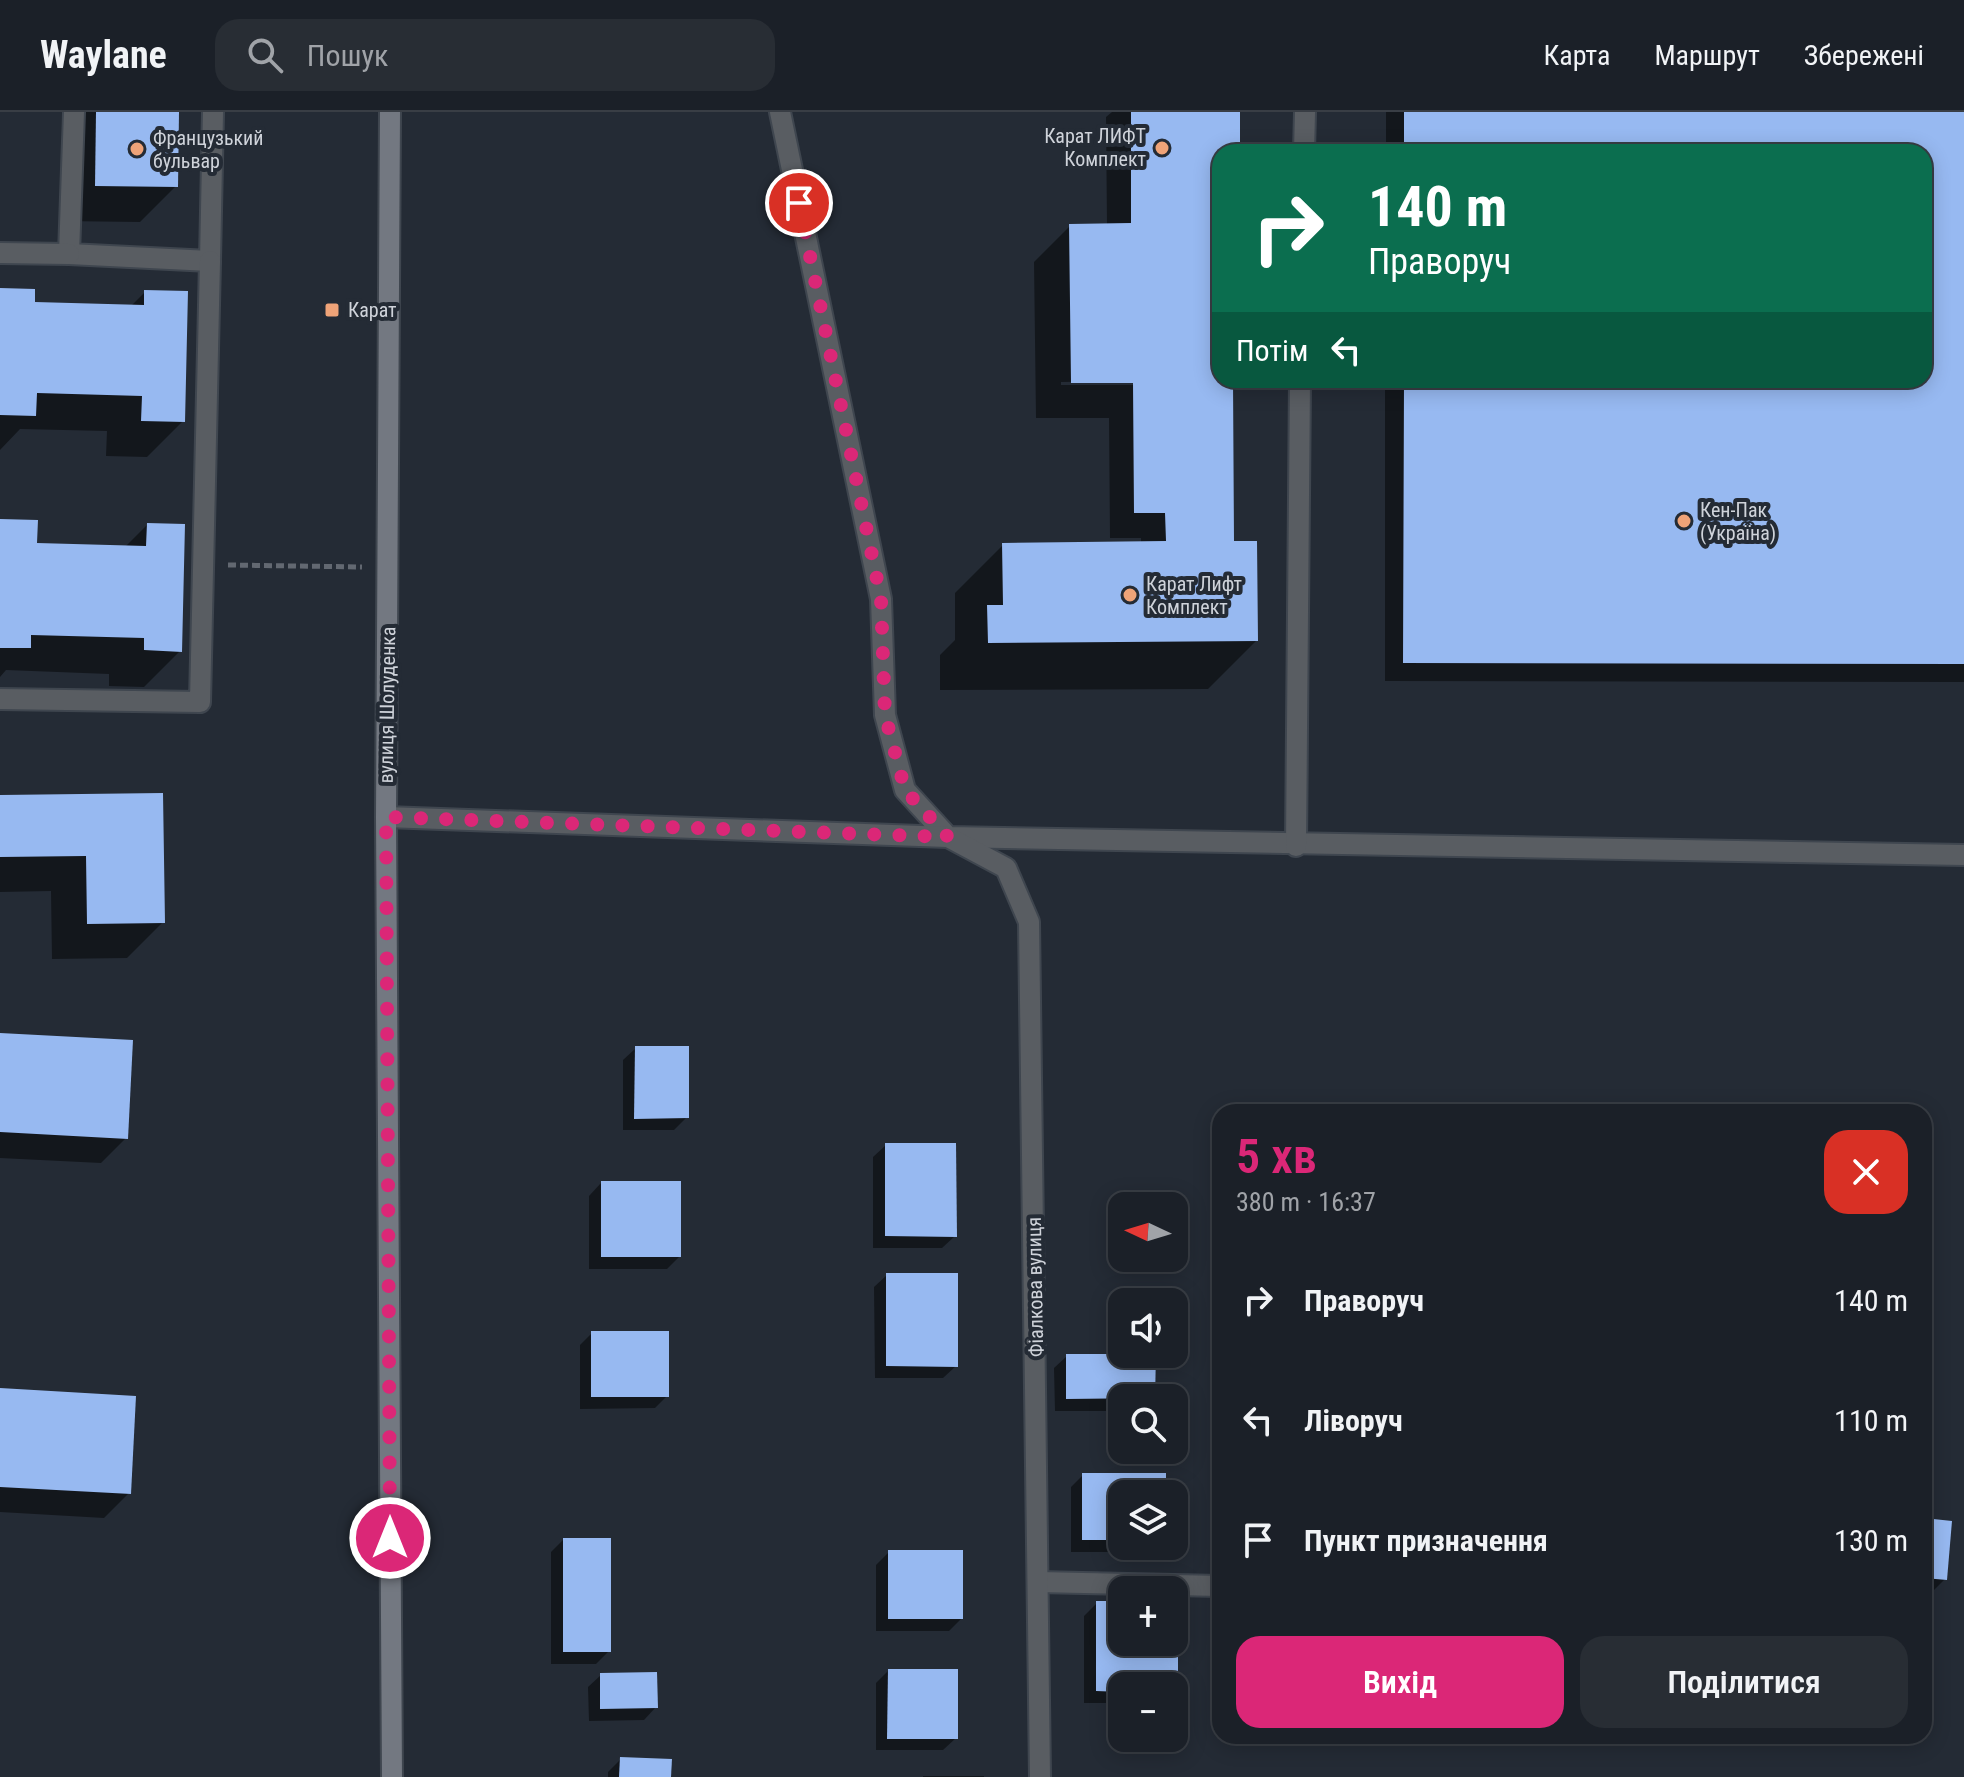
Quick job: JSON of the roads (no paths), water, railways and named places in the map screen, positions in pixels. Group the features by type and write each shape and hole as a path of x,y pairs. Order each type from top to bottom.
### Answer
{"main road":[{"name":"вулиця Шолуденка","path":"390,112 386,817 392,1777"}],"street":[{"path":"69,254 74,112"},
{"path":"0,699 200,702 213,112"},
{"path":"780,112 881,599 885,715 905,790 948,837"},
{"path":"1304,144 1305,112"},
{"path":"0,253 210,261"},
{"path":"1296,846 1300,388"},
{"path":"386,817 1296,846 1964,855"},
{"name":"Фіалкова вулиця","path":"948,837 1006,868 1029,922 1040,1777"},
{"path":"1038,1582 1212,1586"}],"place":[{"name":"Карат ЛИФТ Комплект","path":"1162,148"},
{"name":"Французький бульвар","path":"137,149"},
{"name":"Карат","path":"332,310"},
{"name":"Кен-Пак (Україна)","path":"1684,521"},
{"name":"Карат Лифт Комплект","path":"1130,595"}]}
